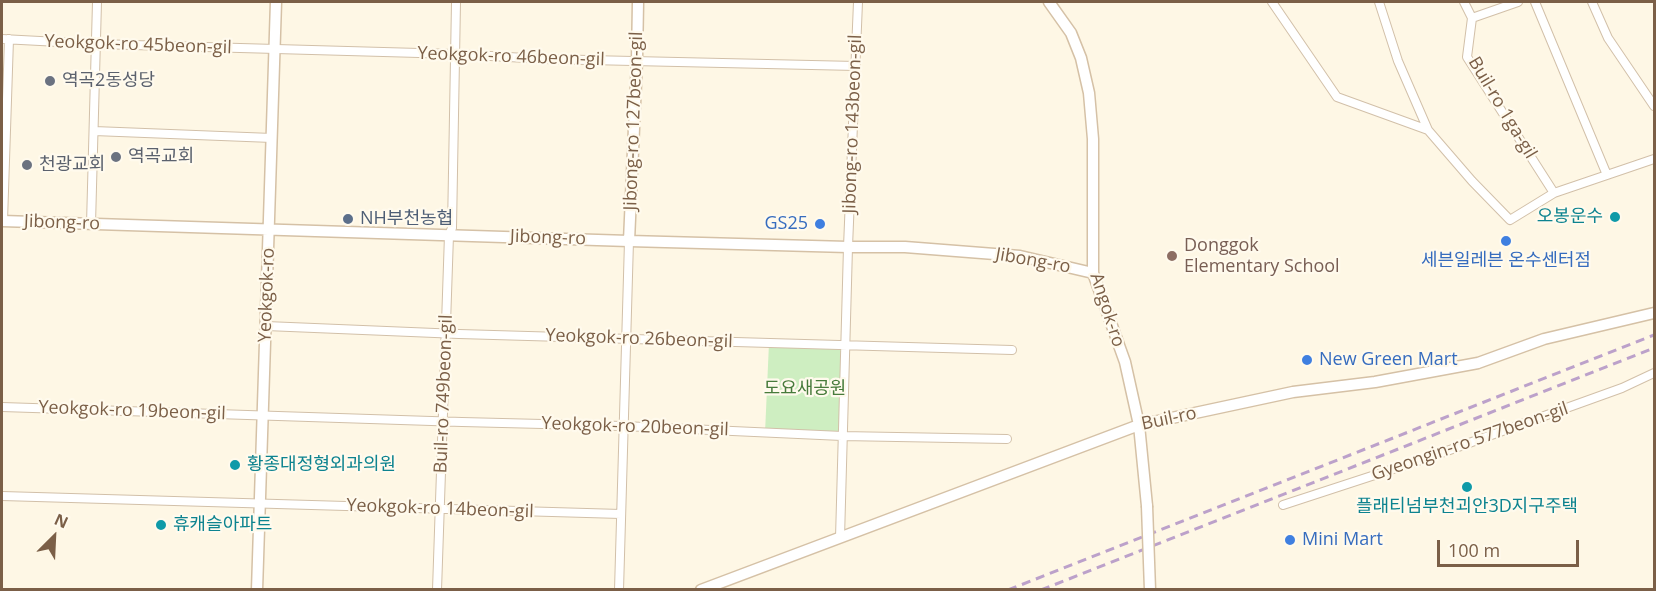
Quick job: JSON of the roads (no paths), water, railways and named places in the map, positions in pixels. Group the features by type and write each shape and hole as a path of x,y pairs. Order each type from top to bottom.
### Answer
{"street":[{"path":"91,224 97,2"},
{"name":"Yeokgok-ro","path":"257,590 276,2"},
{"name":"Buil-ro 749beon-gil","path":"437,590 449,235 452,228 456,2"},
{"name":"Jibong-ro 127beon-gil","path":"629,241 638,2"},
{"name":"Jibong-ro 143beon-gil","path":"840,538 858,2"},
{"name":"Angok-ro","path":"1049,2 1071,33 1081,58 1089,93 1093,140 1093,273 1125,362 1139,425 1147,506 1150,590"},
{"path":"1272,2 1337,97 1428,130"},
{"path":"1378,2 1398,61 1428,130 1472,181 1510,220 1554,193 1654,159"},
{"path":"1464,2 1472,18 1518,2"},
{"path":"1535,2 1607,176"},
{"path":"1592,2 1608,38 1654,106"},
{"name":"Buil-ro 1ga-gil","path":"1472,18 1467,57 1554,193"},
{"path":"2,221 5,39"},
{"name":"Yeokgok-ro 45beon-gil","path":"5,39 275,50"},
{"name":"Yeokgok-ro 46beon-gil","path":"275,50 856,66"},
{"path":"94,130 272,138"},
{"name":"Jibong-ro","path":"2,221 916,248 1020,256 1093,273"},
{"path":"619,590 629,241"},
{"name":"Buil-ro","path":"701,590 1139,425 1293,392 1375,382 1478,363 1544,339 1654,313"},
{"name":"Yeokgok-ro 26beon-gil","path":"266,326 1012,350"},
{"name":"Gyeongin-ro 577beon-gil","path":"1283,505 1433,456 1622,388 1654,373"},
{"name":"Yeokgok-ro 19beon-gil","path":"2,407 263,415"},
{"name":"Yeokgok-ro 20beon-gil","path":"263,415 623,426 842,436 1007,439"},
{"name":"Yeokgok-ro 14beon-gil","path":"2,496 621,514"}],"railway":[{"path":"1008,590 1654,335"},
{"path":"1041,590 1654,348"}],"place":[{"name":"역곡2동성당","path":"50,81"},
{"name":"역곡교회","path":"116,157"},
{"name":"천광교회","path":"27,165"},
{"name":"오봉운수","path":"1615,217"},
{"name":"NH부천농협","path":"348,219"},
{"name":"GS25","path":"820,224"},
{"name":"세븐일레븐 온수센터점","path":"1506,241"},
{"name":"Donggok Elementary School","path":"1172,256"},
{"name":"New Green Mart","path":"1307,360"},
{"name":"황종대정형외과의원","path":"235,465"},
{"name":"플래티넘부천괴안3D지구주택","path":"1467,487"},
{"name":"휴캐슬아파트","path":"161,525"},
{"name":"Mini Mart","path":"1290,540"}],"park label":[{"name":"도요새공원","path":"805,389"}]}
